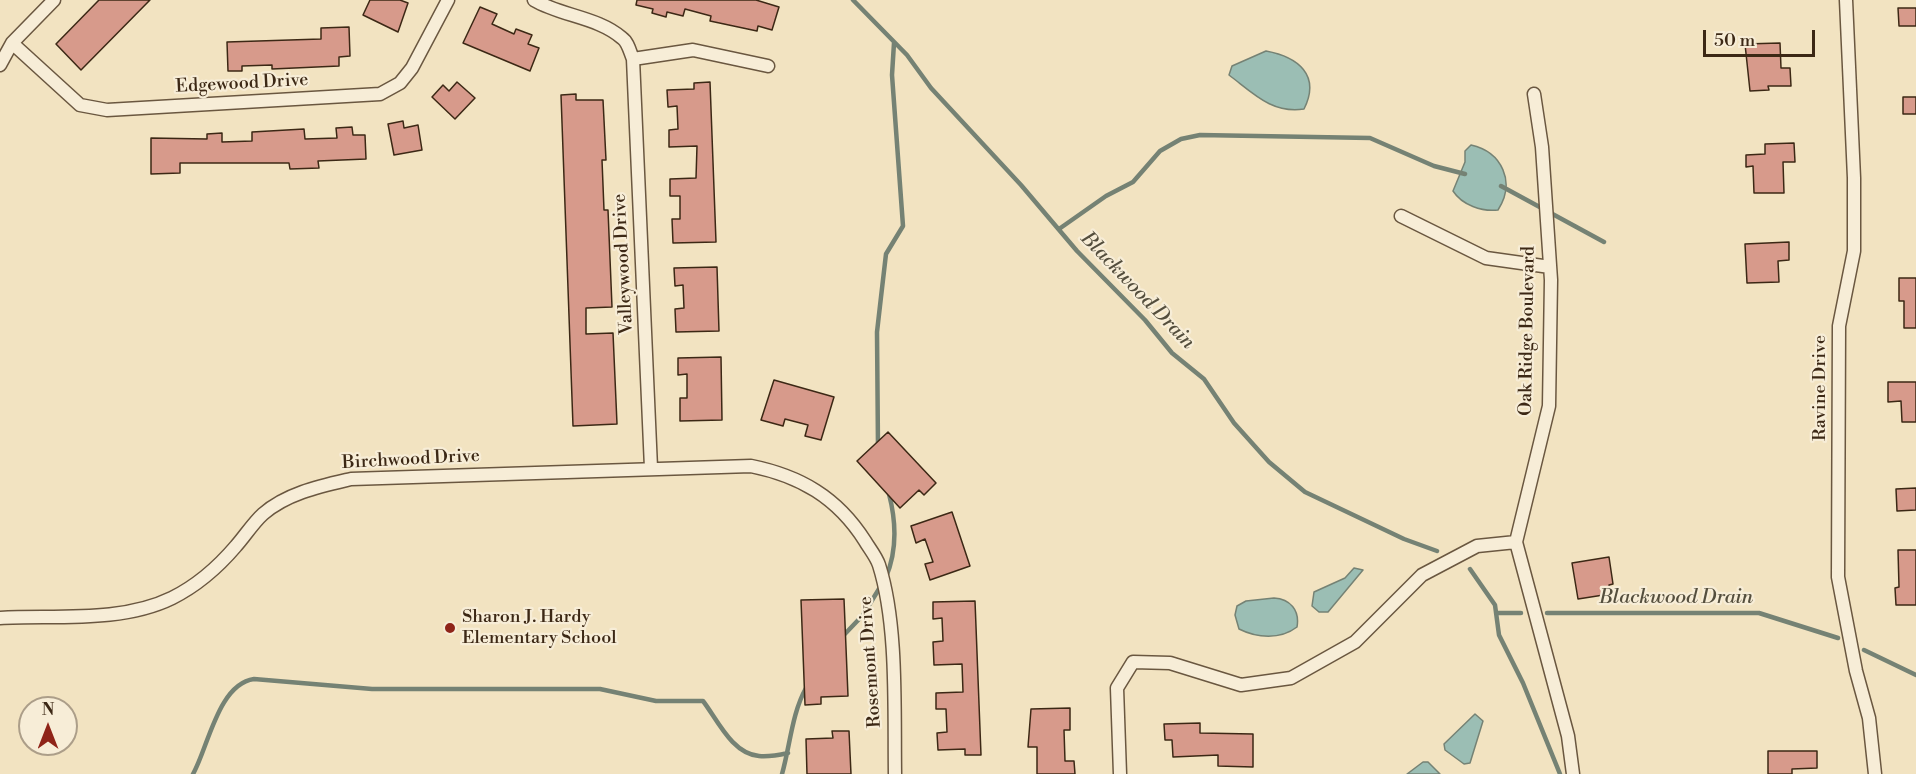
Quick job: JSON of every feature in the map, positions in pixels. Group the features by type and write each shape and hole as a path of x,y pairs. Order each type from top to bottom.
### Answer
{"street":[{"path":"0,65 12,43 54,0"},
{"name":"Edgewood Drive","path":"12,43 80,105 107,110 380,94 400,83 412,68 448,0"},
{"name":"Valleywood Drive","path":"534,0 556,12 604,26 625,39 633,59 651,468"},
{"name":"Ravine Drive","path":"1846,0 1854,178 1854,251 1839,326 1838,578 1856,671 1869,718 1875,774"},
{"path":"633,59 693,50 768,66"},
{"name":"Oak Ridge Boulevard","path":"1534,94 1542,147 1550,267 1549,406 1516,542 1568,736 1573,774"},
{"path":"1401,216 1486,258 1550,267"},
{"name":"Rosemont Drive","path":"651,468 727,465 774,471 805,482 833,501 854,524 878,562 888,607 896,774"},
{"name":"Birchwood Drive","path":"0,618 99,615 139,609 172,598 198,582 233,549 263,514 293,496 319,486 351,479 651,468"},
{"path":"1120,774 1117,688 1133,662 1170,663 1241,685 1291,678 1355,642 1422,576 1477,546 1516,542"}],"water":[{"path":"1266,51 1297,63 1308,77 1309,97 1304,109 1282,108 1264,101 1229,75 1232,66"},
{"path":"1471,145 1491,154 1503,170 1506,189 1498,210 1485,210 1473,206 1453,191 1465,162 1465,151"},
{"path":"1354,568 1363,570 1328,612 1319,612 1312,606 1314,592 1345,578"},
{"path":"1274,598 1293,606 1297,615 1297,627 1276,636 1261,636 1239,629 1235,615 1237,606 1246,601"},
{"path":"1475,714 1483,721 1470,763 1464,764 1445,750 1444,744"},
{"path":"1423,762 1428,762 1440,774 1407,774"}],"building":[{"path":"99,0 150,0 81,70 56,44"},
{"path":"370,0 400,0 408,3 398,32 363,15"},
{"path":"637,0 756,0 779,7 772,30 758,26 757,31 710,21 711,16 685,9 683,16 667,12 666,17 652,13 653,9 636,5"},
{"path":"480,7 497,14 492,24 514,34 516,29 532,35 528,44 539,48 530,71 463,43"},
{"path":"1898,8 1916,8 1916,26 1899,26"},
{"path":"349,27 350,56 339,57 339,66 272,69 272,65 242,66 242,71 228,71 227,42 321,39 321,28"},
{"path":"1780,43 1781,68 1790,68 1791,86 1768,86 1769,90 1750,91 1745,44"},
{"path":"457,82 475,98 455,119 432,97 443,85 449,91"},
{"path":"710,82 716,242 673,243 672,219 680,219 680,196 670,196 670,179 696,178 697,146 669,147 669,130 678,129 677,106 668,107 667,90 694,89 694,83"},
{"path":"576,94 576,100 603,100 606,160 602,160 604,210 608,210 612,307 586,308 586,334 613,333 617,424 573,426 561,95"},
{"path":"1903,97 1916,97 1916,114 1903,114"},
{"path":"403,121 404,128 418,125 422,150 394,155 388,124"},
{"path":"352,127 353,135 365,135 366,159 318,161 319,168 290,169 289,163 180,163 180,173 151,174 151,138 207,139 207,134 222,133 222,142 252,141 252,132 304,129 305,139 337,138 336,128"},
{"path":"1794,143 1795,162 1783,162 1784,193 1754,193 1753,166 1746,167 1746,155 1765,154 1765,144"},
{"path":"1789,242 1789,260 1778,261 1779,282 1747,283 1745,244"},
{"path":"717,267 719,331 676,332 675,309 684,308 683,285 675,286 674,268"},
{"path":"1899,278 1916,278 1916,328 1904,328 1904,301 1899,301"},
{"path":"721,357 722,420 680,421 680,398 687,398 687,374 678,375 678,358"},
{"path":"774,380 834,397 821,440 805,436 808,425 785,419 783,426 761,420"},
{"path":"1888,382 1916,382 1916,422 1902,422 1901,401 1888,402"},
{"path":"888,432 936,483 924,495 919,490 900,508 857,461"},
{"path":"1916,488 1916,510 1897,511 1896,489"},
{"path":"952,512 970,566 930,580 925,564 933,562 925,539 916,543 911,526"},
{"path":"1898,550 1916,550 1916,605 1896,605 1895,588 1899,587"},
{"path":"1609,557 1613,584 1609,585 1610,594 1578,599 1572,563"},
{"path":"844,599 848,696 821,697 821,704 805,705 801,600"},
{"path":"975,601 981,755 965,755 965,749 938,750 937,733 947,732 946,709 936,709 936,693 963,692 962,664 934,665 933,642 943,641 942,618 933,619 933,602"},
{"path":"1070,708 1070,730 1064,730 1065,761 1074,761 1075,774 1037,774 1037,747 1028,747 1031,709"},
{"path":"1200,723 1200,733 1253,734 1253,767 1218,766 1218,755 1173,757 1172,740 1165,740 1164,724"},
{"path":"832,731 849,731 851,774 807,774 806,739 833,738"},
{"path":"1768,751 1817,751 1817,768 1792,769 1792,774 1768,774"}],"waterway":[{"name":"Blackwood Drain","path":"853,0 907,55 931,88 1021,185 1077,251 1145,320 1172,353 1204,379 1234,423 1269,462 1305,492 1404,539 1437,551"},
{"path":"878,448 877,332 886,254 903,226 892,75 894,43"},
{"path":"1059,229 1106,196 1133,182 1160,151 1181,139 1200,135 1370,138 1434,166 1465,174"},
{"path":"1501,186 1604,242"},
{"path":"886,577 894,546 893,515 889,494"},
{"path":"1470,569 1495,605 1499,635 1523,683 1560,774"},
{"path":"842,637 863,615 882,584"},
{"name":"Blackwood Drain","path":"1498,613 1521,613"},
{"name":"Blackwood Drain","path":"1547,613 1759,613 1838,638"},
{"name":"Blackwood Drain","path":"1864,650 1916,675"},
{"path":"193,774 223,704 231,692 242,683 254,679 372,689 600,689 656,701 703,701 726,734 749,754 770,756 788,753"},
{"path":"782,774 794,719 806,688"}],"place":[{"name":"Sharon J. Hardy Elementary School","path":"450,628"}]}
